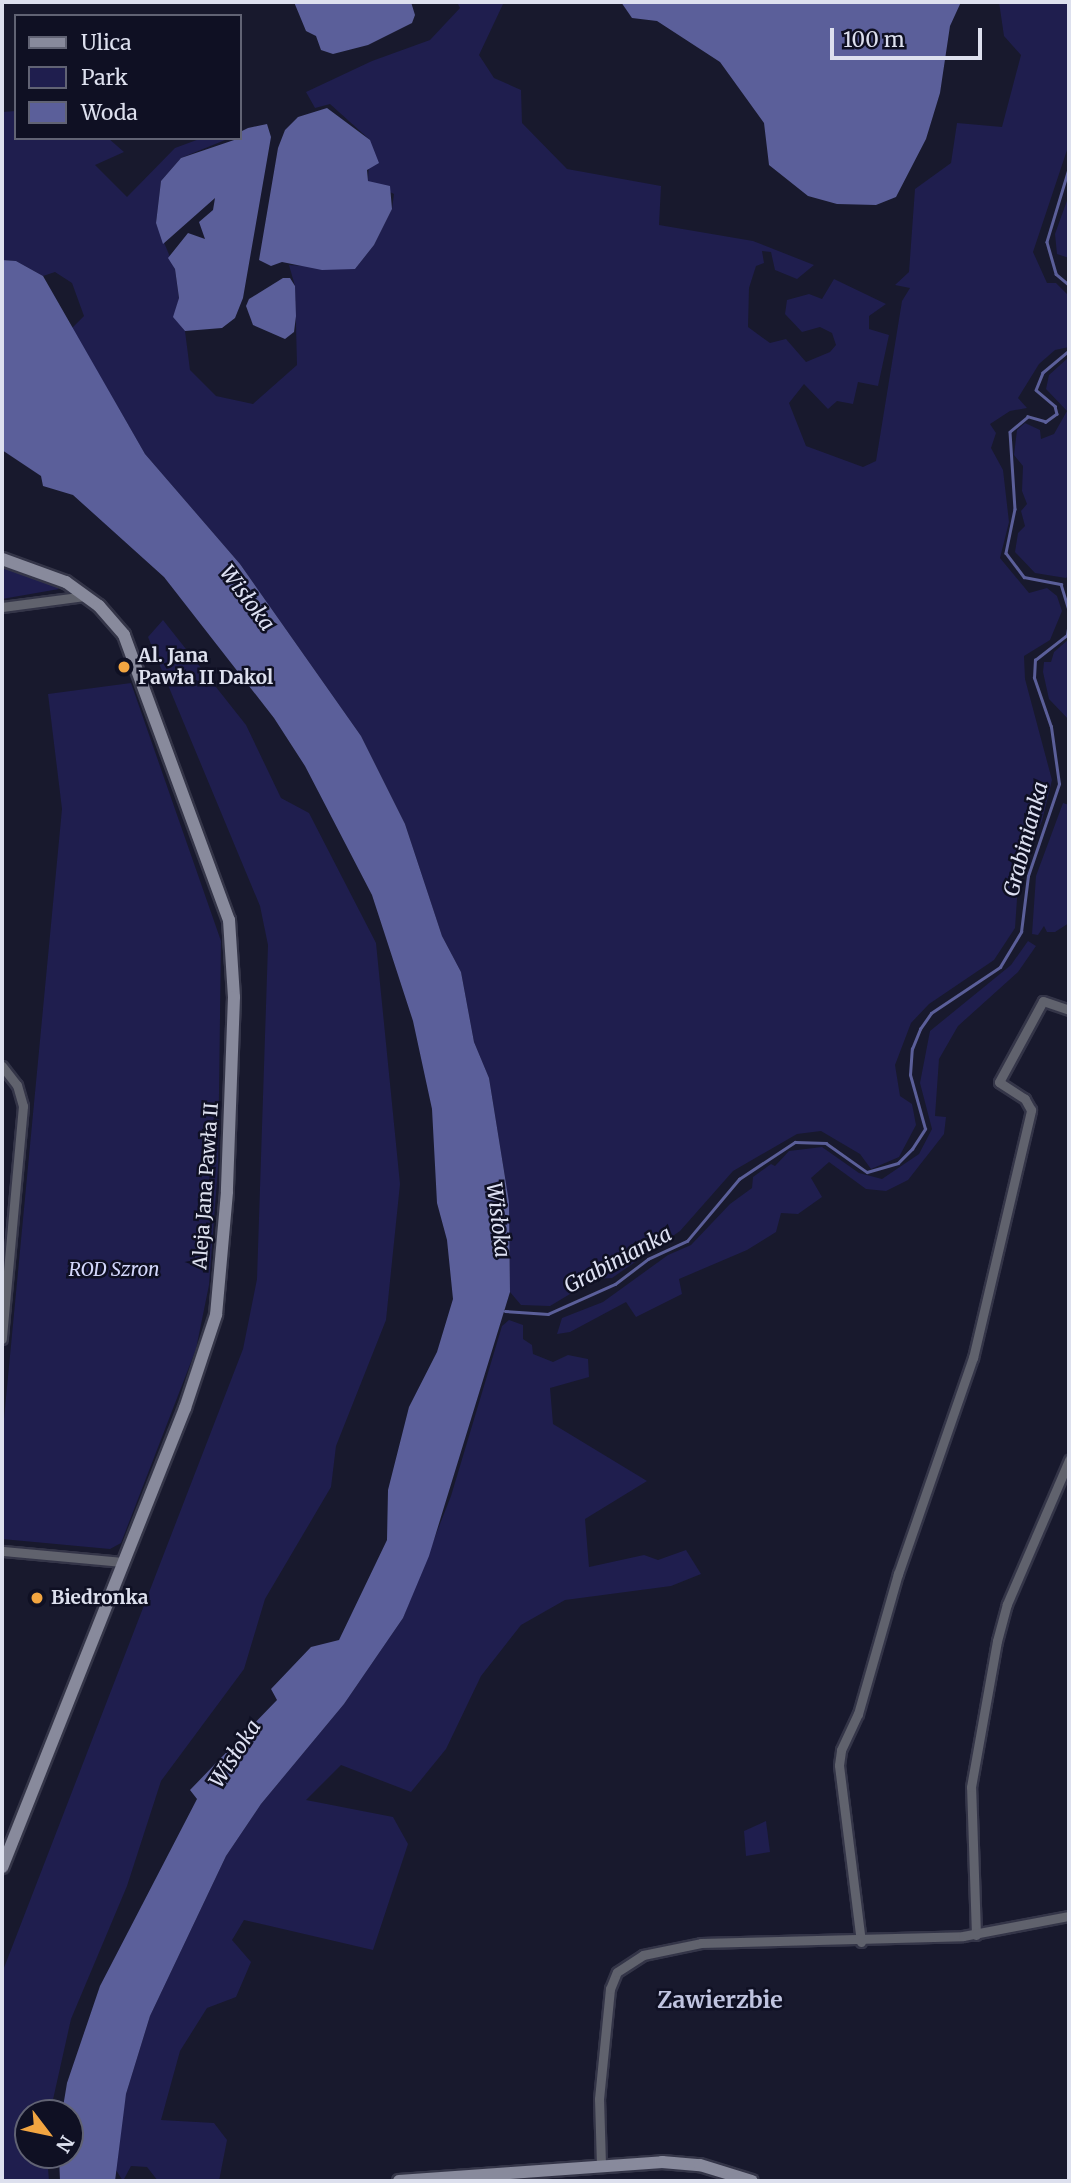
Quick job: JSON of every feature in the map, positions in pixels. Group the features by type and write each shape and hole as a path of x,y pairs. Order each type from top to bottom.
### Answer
{"street":[{"name":"Aleja Jana Pawła II","path":"2,559 50,574 86,596 124,635 139,666 211,861 229,920 234,958 228,1178 216,1315 205,1355 2,1867"},
{"path":"2,607 86,596"},
{"path":"861,1942 839,1765 841,1750 858,1714 898,1574 976,1345 1031,1110 1025,1099 999,1082 1043,1000 1069,1010"},
{"path":"2,1066 17,1084 23,1106 2,1339"},
{"path":"976,1935 971,1787 997,1641 1007,1604 1069,1460"},
{"path":"2,1550 124,1562"},
{"path":"601,2165 598,2119 604,2031 610,1989 621,1968 652,1952 701,1943 861,1942 976,1935 1069,1916"},
{"path":"399,2181 530,2175 601,2165 700,2165 752,2181"}],"green space":[{"path":"457,2 504,2 479,55 494,78 521,90 522,123 567,169 661,186 659,225 753,241 814,265 797,279 775,270 771,252 762,251 764,263 756,266 749,288 748,327 770,343 786,339 806,362 830,352 836,345 832,333 820,327 802,332 785,314 787,300 809,294 822,299 834,279 886,304 869,316 869,329 889,335 878,386 858,382 853,404 837,401 828,409 804,384 789,403 806,446 863,467 876,461 902,301 910,288 895,285 909,272 915,189 951,163 957,123 1002,127 1021,55 1004,36 999,2 1069,2 1069,144 1033,252 1047,283 1056,283 1069,296 1069,347 1055,350 1039,364 1018,398 1027,408 1010,411 990,424 996,433 991,448 1003,470 1009,522 1000,558 1029,593 1047,588 1057,596 1062,611 1050,640 1024,656 1025,679 1052,780 1042,821 1019,870 1015,928 994,960 929,1004 911,1023 895,1065 900,1096 912,1104 916,1125 899,1157 871,1169 860,1154 821,1131 797,1134 733,1171 680,1231 612,1278 595,1279 550,1306 521,1305 510,1292 509,1202 489,1078 474,1042 461,972 442,936 405,824 361,736 240,564 145,454 72,328 84,316 72,283 55,272 43,276 16,261 2,260 2,112 14,111 14,140 110,140 124,152 95,165 127,197 175,148 197,140 225,140 181,158 161,181 156,223 175,269 179,299 174,317 185,331 190,370 216,396 253,404 297,365 295,286 289,265 355,269 374,245 392,209 394,194 368,181 370,140 330,104 315,108 306,92 372,61 430,40 460,8"},
{"path":"1069,195 1069,258 1057,254 1055,234"},
{"path":"1069,357 1069,575 1066,578 1035,573 1015,552 1018,533 1025,526 1021,511 1027,504 1022,491 1023,466 1014,455 1017,430 1025,423 1040,430 1041,439 1054,434 1067,411 1046,389 1049,375"},
{"path":"2,565 52,583 59,589 2,599"},
{"path":"163,620 246,725 281,798 309,813 376,943 400,1184 386,1320 336,1446 331,1487 265,1599 244,1669 161,1781 127,1886 71,2019 53,2099 14,2099 14,2169 48,2169 49,2181 2,2181 2,1973 243,1349 257,1279 268,945 260,906 148,637"},
{"path":"1069,639 1069,720 1049,699 1043,672 1044,662 1051,662 1054,652"},
{"name":"ROD Szron","path":"131,683 221,941 218,1168 209,1285 196,1349 121,1543 110,1549 2,1539 2,1440 62,809 48,694"},
{"path":"1063,803 1069,805 1069,923 1055,932 1047,932 1044,926 1038,935 1032,934 1036,876"},
{"path":"1028,941 1036,946 1018,972 958,1026 939,1059 935,1116 946,1117 944,1134 908,1180 886,1191 866,1189 829,1162 811,1178 822,1197 798,1214 781,1213 776,1232 747,1250 679,1279 682,1294 636,1317 626,1302 570,1332 557,1334 562,1318 603,1302 668,1255 691,1245 730,1204 752,1188 753,1177 771,1164 775,1166 789,1151 822,1147 859,1173 882,1179 919,1154 932,1129 920,1083 930,1031 1011,965"},
{"path":"509,1320 523,1325 523,1339 532,1345 533,1354 553,1362 568,1355 588,1359 589,1377 550,1388 553,1424 647,1481 585,1519 589,1567 644,1555 658,1560 686,1550 701,1574 671,1586 565,1600 521,1625 481,1676 446,1749 411,1792 341,1765 306,1800 393,1817 408,1844 373,1950 244,1920 232,1940 251,1962 236,1997 207,2008 180,2051 161,2120 214,2123 227,2140 219,2181 158,2181 147,2167 131,2166 123,2181 114,2167 126,2094 150,2016 226,1856 261,1804 344,1704 403,1618 451,1496 502,1326"},
{"path":"766,1821 770,1852 746,1856 744,1831"}],"water":[{"path":"294,2 411,2 415,15 412,23 368,45 333,54 321,50 316,36 306,31"},
{"path":"621,2 961,2 950,26 940,93 926,139 896,197 876,205 837,204 808,196 769,165 764,123 720,62 657,21 632,18"},
{"path":"327,108 370,140 379,163 367,170 368,181 390,186 392,209 374,245 355,269 322,270 282,262 271,266 259,260 278,148 285,130 298,117"},
{"path":"267,124 271,137 243,298 235,318 222,328 185,331 173,317 179,298 175,269 168,258 188,233 205,239 199,222 213,210 215,198 163,244 156,223 161,181 181,158 234,140 242,140 242,131"},
{"name":"Wisłoka","path":"2,260 16,261 43,276 145,454 240,564 361,736 405,824 442,936 461,972 474,1042 489,1078 509,1202 510,1292 429,1556 403,1618 344,1704 261,1804 226,1856 150,2016 126,2094 115,2181 60,2181 60,2169 84,2169 84,2099 64,2099 67,2083 100,1986 197,1799 190,1790 277,1700 271,1689 311,1647 339,1640 387,1540 388,1490 409,1407 437,1352 453,1299 447,1240 437,1203 432,1109 413,1021 372,895 305,766 274,718 164,577 73,495 43,486 41,476 2,450"},
{"path":"283,278 290,278 295,286 296,316 294,332 285,339 253,325 246,306 249,299"}],"waterway":[{"name":"Grabinianka","path":"1069,169 1047,242 1056,274 1069,285"},
{"name":"Grabinianka","path":"1069,351 1043,373 1036,390 1055,406 1057,414 1046,422 1028,417 1010,432 1015,509 1006,553 1024,577 1061,584 1069,610"},
{"name":"Grabinianka","path":"505,1311 548,1314 615,1284 648,1259 687,1241 739,1179 795,1142 826,1143 867,1172 898,1163 912,1149 925,1129 910,1075 912,1049 920,1029 931,1013 1000,967 1021,932 1028,876 1059,784 1051,727 1034,678 1035,660 1067,635 1069,622"}],"place":[{"name":"Al. Jana Pawła II Dakol","path":"124,667"},
{"name":"Biedronka","path":"37,1598"}],"district":[{"name":"Zawierzbie","path":"720,2000"}]}
